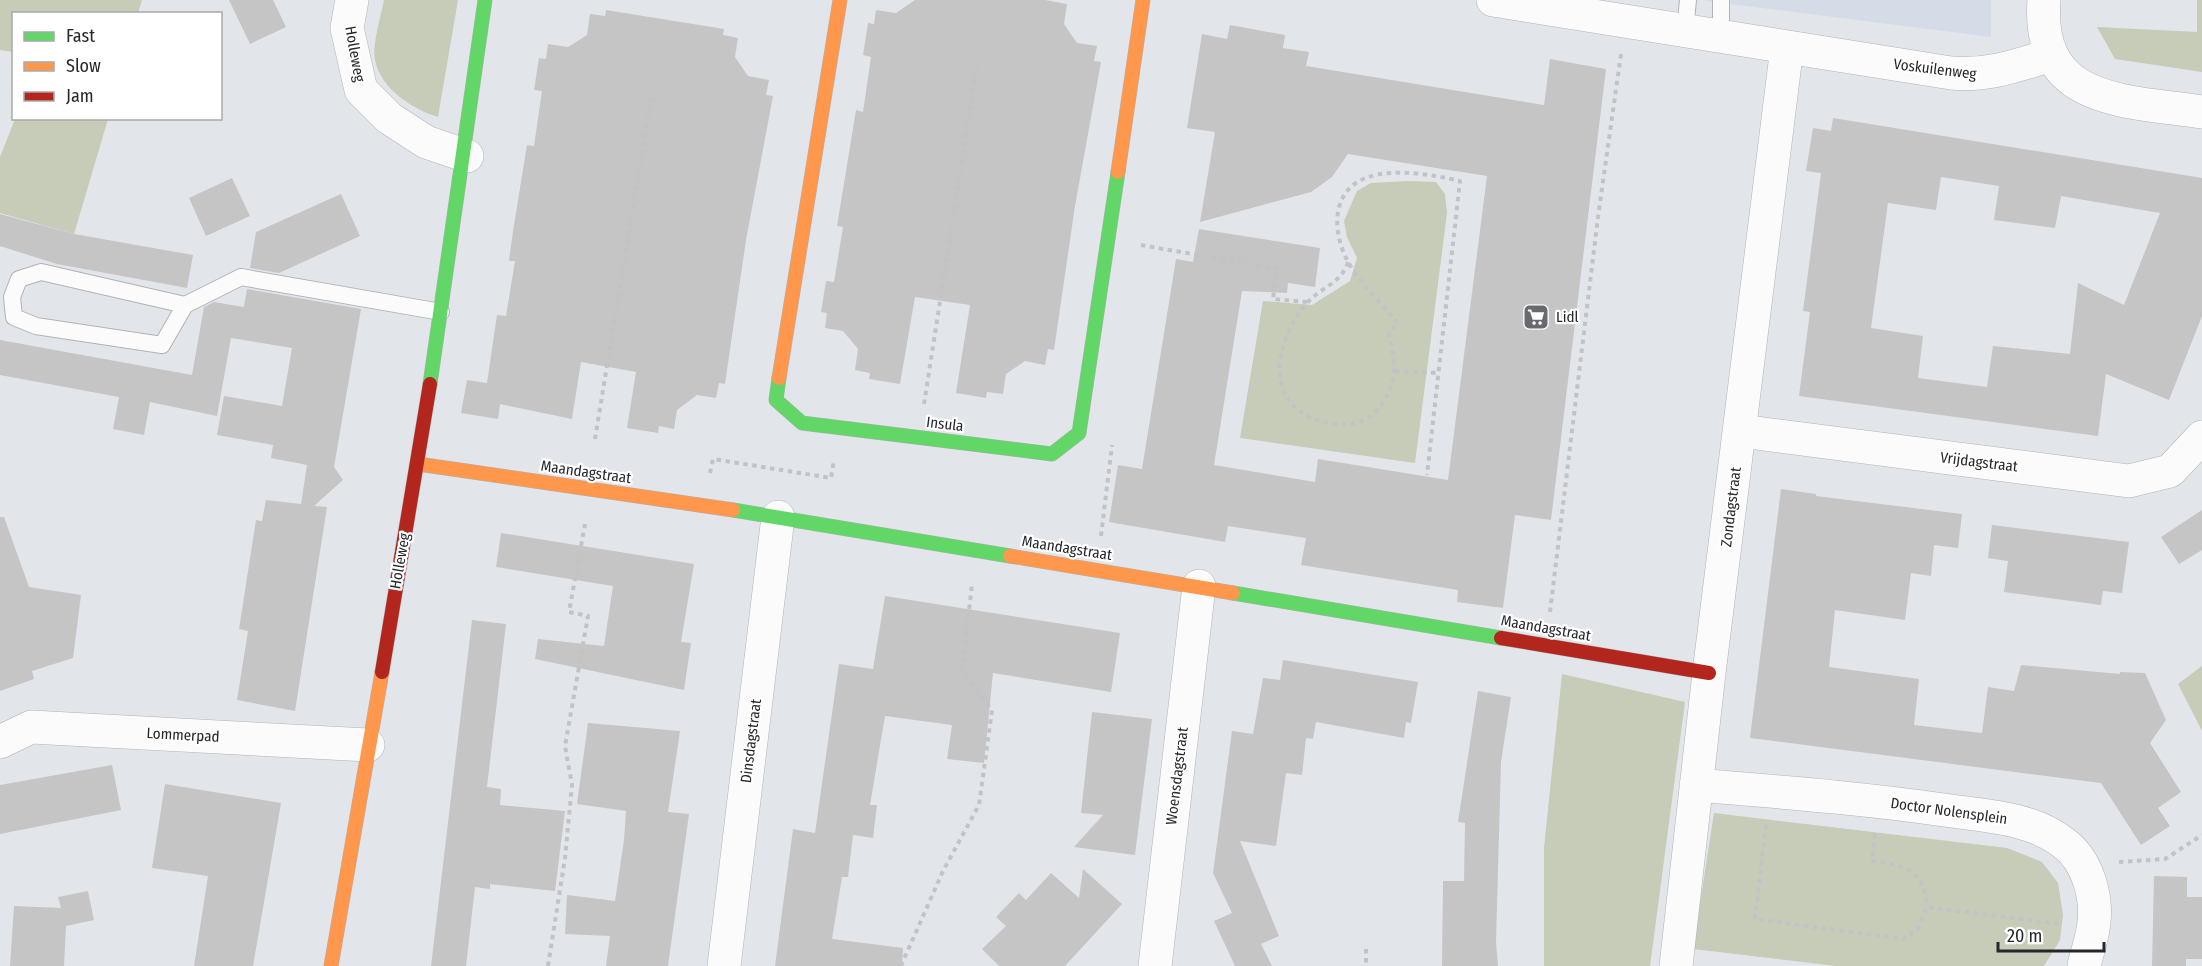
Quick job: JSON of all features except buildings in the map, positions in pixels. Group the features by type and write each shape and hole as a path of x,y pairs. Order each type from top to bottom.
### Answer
{"street":[{"name":"Holleweg","path":"352,0 347,28 361,90 389,118 426,142 467,156"},
{"name":"Holleweg","path":"331,966 467,156 485,0"},
{"name":"Insula","path":"840,0 776,400 802,423 1052,454 1079,433 1143,0"},
{"name":"Voskuilenweg","path":"1493,0 1626,21 1687,15 1721,37 1968,75 2001,72 2051,55"},
{"path":"2044,0 2043,32 2051,55 2067,78 2087,92 2100,96 2202,112"},
{"name":"Zondagstraat","path":"1676,966 1709,673 1741,431 1787,47"},
{"name":"Vrijdagstraat","path":"1741,431 2128,481 2170,471 2202,437"},
{"name":"Maandagstraat","path":"417,464 778,517 1709,673"},
{"name":"Dinsdagstraat","path":"724,966 778,517"},
{"name":"Woensdagstraat","path":"1155,966 1199,586"},
{"name":"Lommerpad","path":"0,742 31,727 368,745"},
{"name":"Doctor Nolensplein","path":"1696,785 1879,801 2020,821 2066,844 2082,864 2092,890 2095,921 2084,966"}],"lane":[{"path":"1721,0 1721,37"},
{"path":"185,305 41,272 19,279 12,297 14,317 36,326 162,345 185,305 241,277 441,312"}],"path":[{"path":"1552,597 1598,217 1626,21"},
{"path":"919,438 977,64"},
{"path":"595,439 651,98"},
{"path":"1348,262 1338,280 1308,302 1290,329 1280,365 1282,388 1293,408 1314,420 1364,421 1382,404 1392,384 1395,370 1389,333 1398,323 1348,262 1336,227 1338,202 1353,185 1369,176 1426,173 1460,181 1427,475"},
{"path":"1106,239 1277,269 1274,299 1308,302"},
{"path":"1395,370 1439,373"},
{"path":"702,506 713,459 831,478 839,428"},
{"path":"1105,506 1108,476"},
{"path":"548,966 565,858 572,785 565,746 588,616 569,612 590,489"},
{"path":"901,966 943,871 979,805 992,710 962,673 976,550"},
{"path":"1771,792 1755,919 1903,939 1918,929 1927,907 1926,895 1916,873 1897,864 1872,861 1879,801"},
{"path":"2082,864 2165,859 2202,835"},
{"path":"1927,907 2062,924 2095,921"},
{"path":"1366,948 1366,966"}],"shaded area":[{"path":"1703,0 1991,0 1991,37 1714,2"}],"green space":[{"path":"0,0 142,0 138,12 12,12 12,52 0,50"},
{"path":"384,0 458,0 438,117 418,109 399,96 391,89 378,70 374,54"},
{"path":"2197,0 2202,0 2202,72 2115,59 2097,27 2197,32"},
{"path":"15,120 108,120 74,234 0,213 0,157"},
{"path":"1436,182 1445,194 1447,213 1415,463 1240,438 1263,301 1312,305 1350,281 1357,258 1347,237 1344,221 1357,191 1371,183"},
{"path":"2202,666 2202,731 2178,684"},
{"path":"1562,674 1685,702 1650,966 1544,966 1544,848"},
{"path":"1714,813 2007,848 2042,862 2058,883 2063,915 2060,940 2044,966 1836,966 1693,949"}],"traffic: fast":[{"path":"430,384 485,0"},
{"path":"779,378 776,400 802,423 1052,454 1079,433 1118,172"},
{"path":"733,510 1010,556"},
{"path":"1233,593 1501,638"}],"traffic: slow":[{"path":"779,378 840,0"},
{"path":"1118,172 1143,0"},
{"path":"418,464 733,510"},
{"path":"1010,556 1233,593"},
{"path":"331,966 382,672"}],"traffic: jam":[{"path":"382,672 430,384"},
{"path":"1501,638 1709,673"}],"place":[{"name":"Lidl","path":"1536,317"}]}
